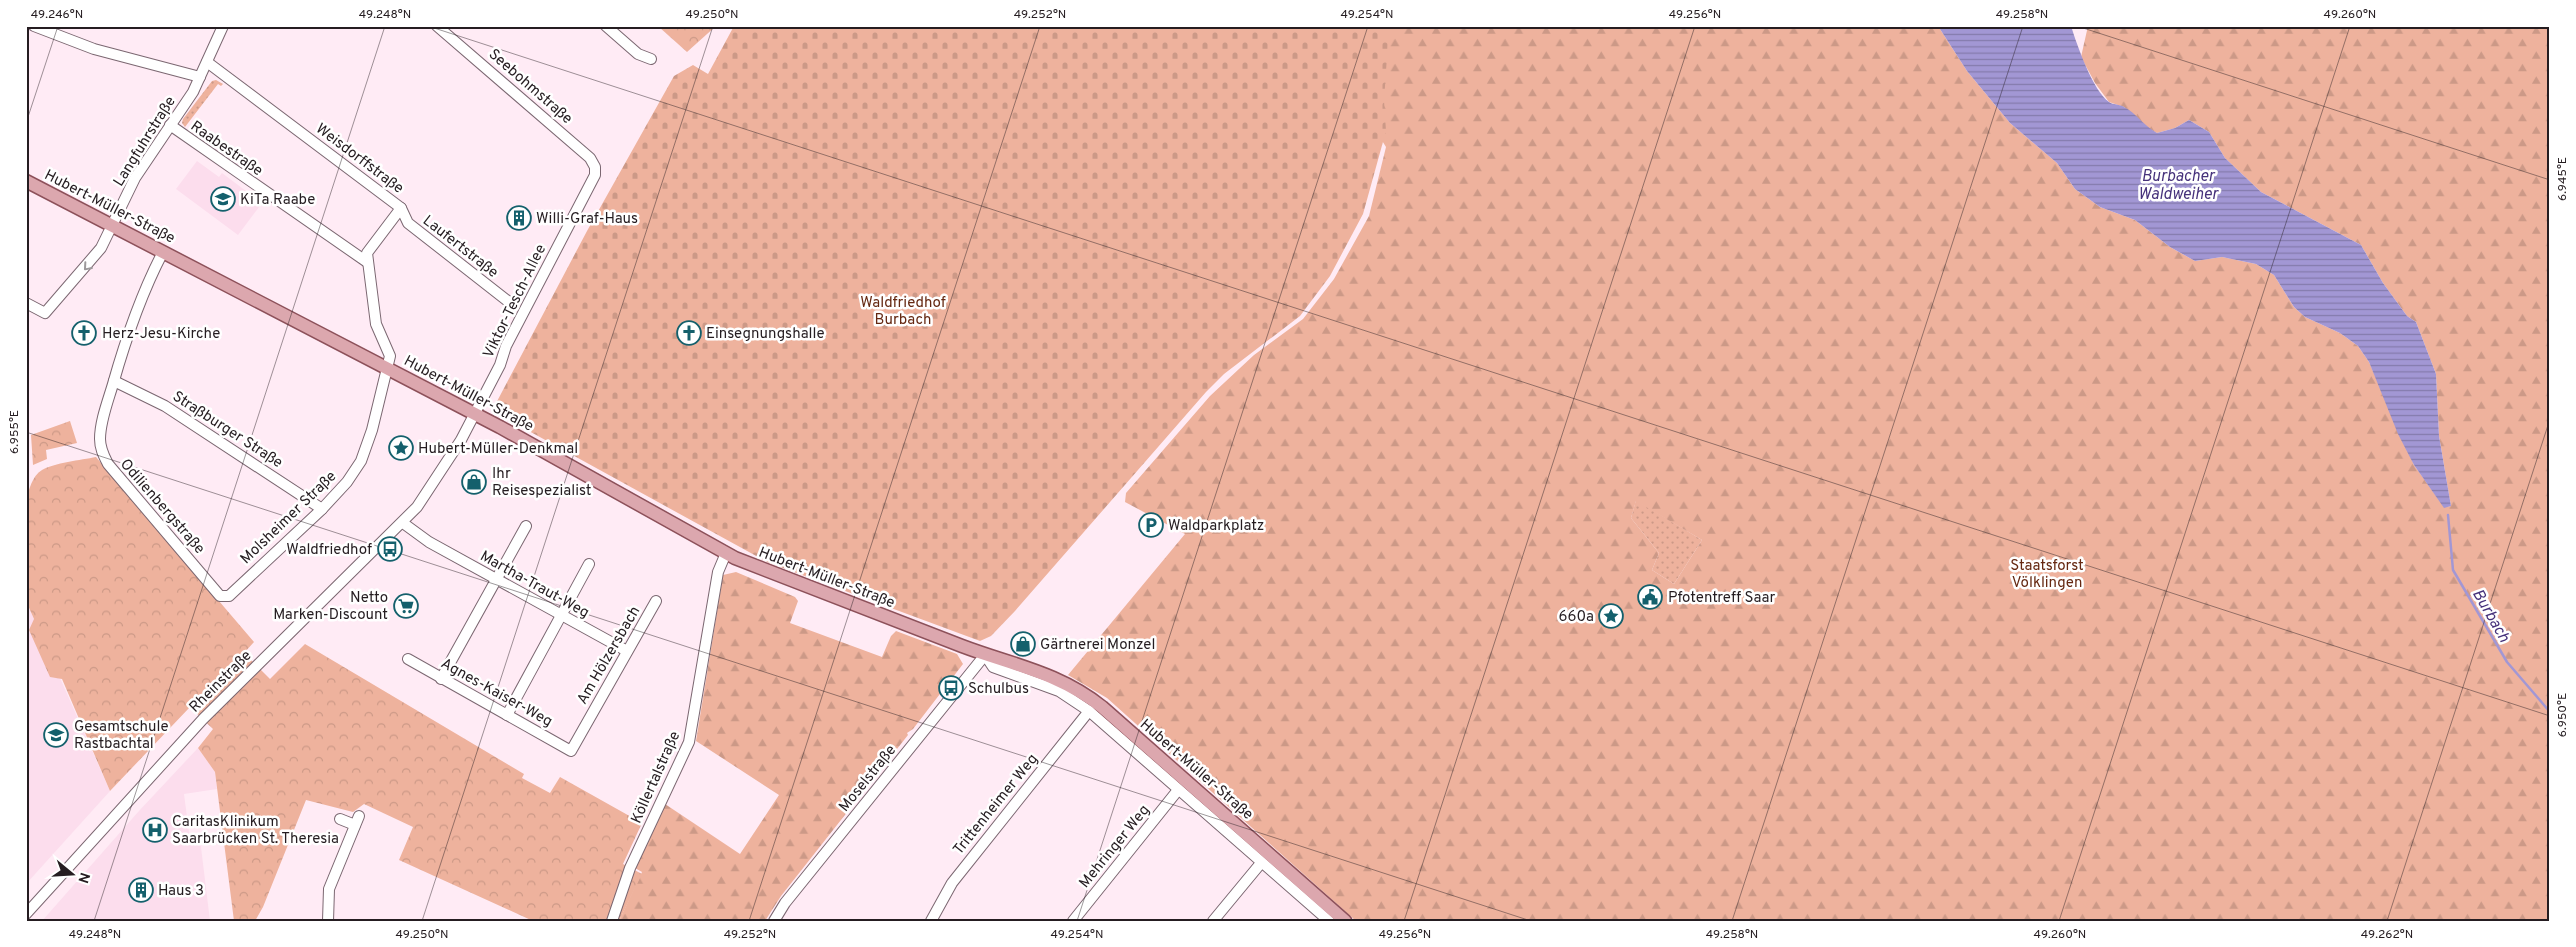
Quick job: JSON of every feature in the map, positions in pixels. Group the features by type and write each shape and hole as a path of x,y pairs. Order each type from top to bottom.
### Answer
{"main road":[{"name":"Hubert-Müller-Straße","path":"26,181 475,415 726,553 759,568 985,655 1001,658 1052,676 1093,700 1345,921"}],"street":[{"path":"34,26 94,49 200,77"},
{"name":"Langfuhrstraße","path":"26,303 45,313 91,262 112,226 135,178 193,92 224,26"},
{"name":"Seebohmstraße","path":"437,26 590,158 595,167 595,175"},
{"path":"606,26 638,54 651,59"},
{"name":"Weisdorffstraße","path":"207,62 401,208 367,252 367,262"},
{"name":"Raabestraße","path":"170,126 367,262"},
{"name":"Viktor-Tesch-Allee","path":"475,415 506,346 595,175"},
{"name":"Laufertstraße","path":"401,208 408,223 509,302"},
{"name":"Odilienbergstraße","path":"163,252 147,281 137,307 114,381 100,439 101,450 108,464 220,596 228,596"},
{"path":"367,262 376,324 390,350 387,369"},
{"name":"Molsheimer Straße","path":"228,596 322,509 347,482 361,461 372,430 387,369"},
{"name":"Straßburger Straße","path":"114,381 166,406 322,509"},
{"name":"Rheinstraße","path":"26,914 202,719 403,523 448,462 475,415"},
{"name":"Martha-Traut-Weg","path":"403,523 429,542 627,651"},
{"path":"441,678 526,526"},
{"name":"Köllertalstraße","path":"612,921 630,868 690,742 718,572 726,553"},
{"path":"506,715 589,564"},
{"name":"Am Hölzersbach","path":"571,750 656,601"},
{"name":"Hubert-Müller-Straße","path":"985,655 993,667 1060,691 1089,710 1329,921"},
{"name":"Moselstraße","path":"774,921 785,904 985,655"},
{"name":"Agnes-Kaiser-Weg","path":"408,660 571,750"},
{"name":"Trittenheimer Weg","path":"931,921 952,883 1089,710"},
{"name":"Mehringer Weg","path":"1073,921 1178,790"},
{"path":"328,921 329,889 357,820 340,819"},
{"path":"1213,921 1261,863"}],"shaded area":[{"name":"KiTa Raabe","path":"197,161 219,177 222,173 262,203 238,235 176,189"},
{"name":"Gesamtschule Rastbachtal","path":"26,601 110,791 26,884"},
{"name":"CaritasKlinikum Saarbrücken St. Theresia","path":"198,748 215,772 217,789 184,794 190,840 200,839 210,921 42,921 139,811"}],"green space":[{"path":"660,26 716,26 687,52 659,27"},
{"name":"Waldfriedhof Burbach","path":"734,26 1389,26 1384,101 1386,131 1363,214 1330,276 1300,316 1224,374 1206,392 1015,611 991,636 980,641 767,562 498,414 494,407 587,231 674,76 693,65 708,74"},
{"name":"Staatsforst Völklingen","path":"1373,26 1938,26 1967,71 2010,123 2057,163 2075,189 2100,207 2135,220 2170,247 2195,261 2222,257 2256,264 2274,275 2294,307 2305,317 2340,333 2358,346 2369,362 2414,465 2444,507 2451,506 2439,436 2436,374 2416,322 2407,316 2383,283 2361,245 2261,192 2225,158 2209,132 2189,120 2175,128 2157,133 2144,126 2124,107 2109,102 2095,83 2081,57 2088,26 2550,26 2550,921 1356,921 1107,698 1068,675 1185,534 1125,502 1126,493 1210,396 1254,355 1303,319 1334,279 1369,216 1386,147 1381,139","holes":["1636,501 1702,540 1674,584 1652,570 1659,553 1631,518"]},
{"path":"216,80 223,84 221,86 218,84 185,127 182,123 183,119 212,81"},
{"path":"70,421 77,443 46,450 47,459 33,465 31,435"},
{"path":"96,457 254,642 244,653 270,679 305,644 524,774 522,778 550,793 560,777 642,823 623,864 642,874 619,921 533,921 399,860 413,827 364,804 353,812 306,800 263,907 255,921 234,921 215,772 198,748 213,729 190,707 110,791 62,679 50,677 29,630 34,619 26,601 26,500 33,479 42,470 47,468"},
{"path":"1636,500 1702,540 1674,584 1652,570 1659,553 1631,518"},
{"path":"736,572 795,597 798,601 790,623 882,657 891,636 896,631 957,654 963,664 781,896 765,921 619,921 642,872 635,868 665,804 740,854 779,795 696,741 723,575"}],"water":[{"name":"Burbacher Waldweiher","path":"1938,26 2071,26 2081,55 2097,88 2109,102 2122,106 2157,133 2175,128 2189,120 2209,132 2225,158 2261,192 2361,245 2383,283 2407,316 2416,322 2436,374 2439,436 2451,506 2444,508 2414,465 2398,434 2369,362 2358,346 2340,333 2305,317 2294,307 2274,275 2256,264 2222,257 2195,261 2170,247 2135,220 2100,207 2075,189 2057,163 2010,123 1967,71"}],"waterway":[{"name":"Burbach","path":"2448,515 2453,570 2507,662 2550,712"}],"place":[{"name":"KiTa Raabe","path":"223,199"},
{"name":"Willi-Graf-Haus","path":"519,218"},
{"name":"Herz-Jesu-Kirche","path":"84,333"},
{"name":"Einsegnungshalle","path":"689,333"},
{"name":"Hubert-Müller-Denkmal","path":"401,448"},
{"name":"Ihr Reisespezialist","path":"474,482"},
{"name":"Waldparkplatz","path":"1151,525"},
{"name":"Waldfriedhof","path":"390,549"},
{"name":"Pfotentreff Saar","path":"1650,597"},
{"name":"Netto Marken-Discount","path":"406,606"},
{"name":"660a","path":"1611,616"},
{"name":"Gärtnerei Monzel","path":"1023,644"},
{"name":"Schulbus","path":"951,688"},
{"name":"Gesamtschule Rastbachtal","path":"56,735"},
{"name":"CaritasKlinikum Saarbrücken St. Theresia","path":"155,830"},
{"name":"Haus 3","path":"141,890"}]}
